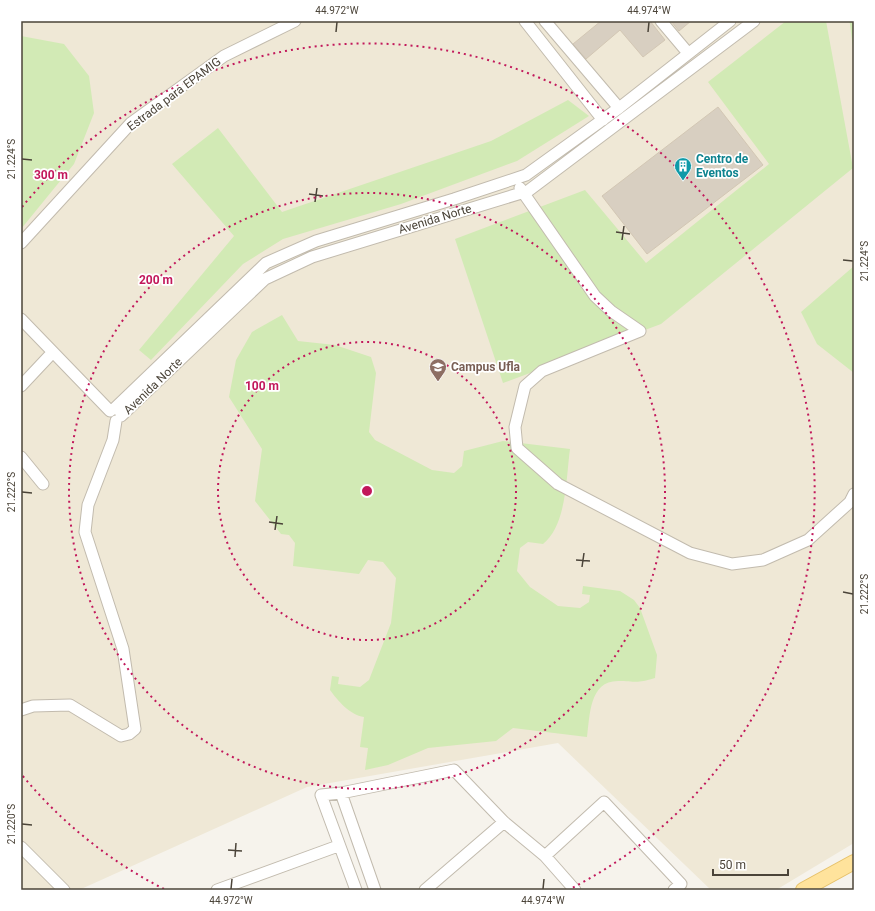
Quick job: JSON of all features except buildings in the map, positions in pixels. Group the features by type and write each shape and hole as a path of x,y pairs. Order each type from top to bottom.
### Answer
{"main road":[{"path":"803,890 854,862"}],"street":[{"name":"Estrada para EPAMIG","path":"21,243 131,123 224,56 295,21"},
{"path":"525,21 603,120"},
{"path":"662,21 688,53"},
{"name":"Avenida Norte","path":"115,414 266,263 316,241 526,175 620,108 730,21"},
{"name":"Avenida Norte","path":"115,414 264,280 312,258 528,191 754,21"},
{"path":"540,39 548,25 620,108"},
{"path":"514,179 595,296 611,310 640,331 542,371 525,386 515,427 517,448 558,484 690,553 732,564 764,560 808,540 850,502 854,494"},
{"path":"21,319 52,353 115,414 113,440 88,505 85,532 123,649 135,729 129,734 121,736 70,705 33,706 21,710"},
{"path":"21,386 52,353"},
{"path":"21,457 43,484"},
{"path":"356,890 338,846 321,795 341,793 454,770 504,822 545,856 569,888"},
{"path":"341,793 375,890"},
{"path":"545,856 604,802 680,884 674,890"},
{"path":"425,890 504,822"},
{"path":"217,890 338,846"},
{"path":"21,847 64,890"}],"shaded area":[{"name":"Campus Ufla","path":"21,21 854,21 854,843 776,890 711,890 558,743 307,787 79,890 21,890"}],"green space":[{"path":"786,21 826,21 853,168 661,324 503,383 455,239 585,190 646,263 769,164 708,82"},
{"path":"849,21 854,21 854,57 850,24"},
{"path":"21,36 64,44 89,76 94,113 74,164 21,229"},
{"path":"568,100 589,116 517,161 401,204 283,239 243,264 151,360 139,350 234,236 172,164 218,128 282,212 491,141"},
{"path":"854,266 854,373 817,344 801,312"},
{"path":"282,315 298,341 335,345 371,357 376,373 369,432 375,440 432,470 454,473 462,466 464,451 503,441 570,449 564,500 557,525 551,536 543,544 528,542 520,548 517,571 530,587 558,606 580,608 589,602 590,595 582,594 583,586 620,591 634,600 640,608 657,655 655,678 640,682 618,681 608,683 601,687 596,693 590,710 587,737 513,728 496,741 428,748 388,765 365,770 368,748 360,747 364,717 359,716 349,710 333,694 330,690 332,676 339,677 338,684 360,687 369,680 391,623 396,578 383,562 368,560 359,574 293,566 295,543 289,535 281,534 255,501 262,449 229,397 236,360 252,332"}],"place":[{"name":"Centro de Eventos","path":"683,181"},
{"name":"Campus Ufla","path":"438,382"}]}
